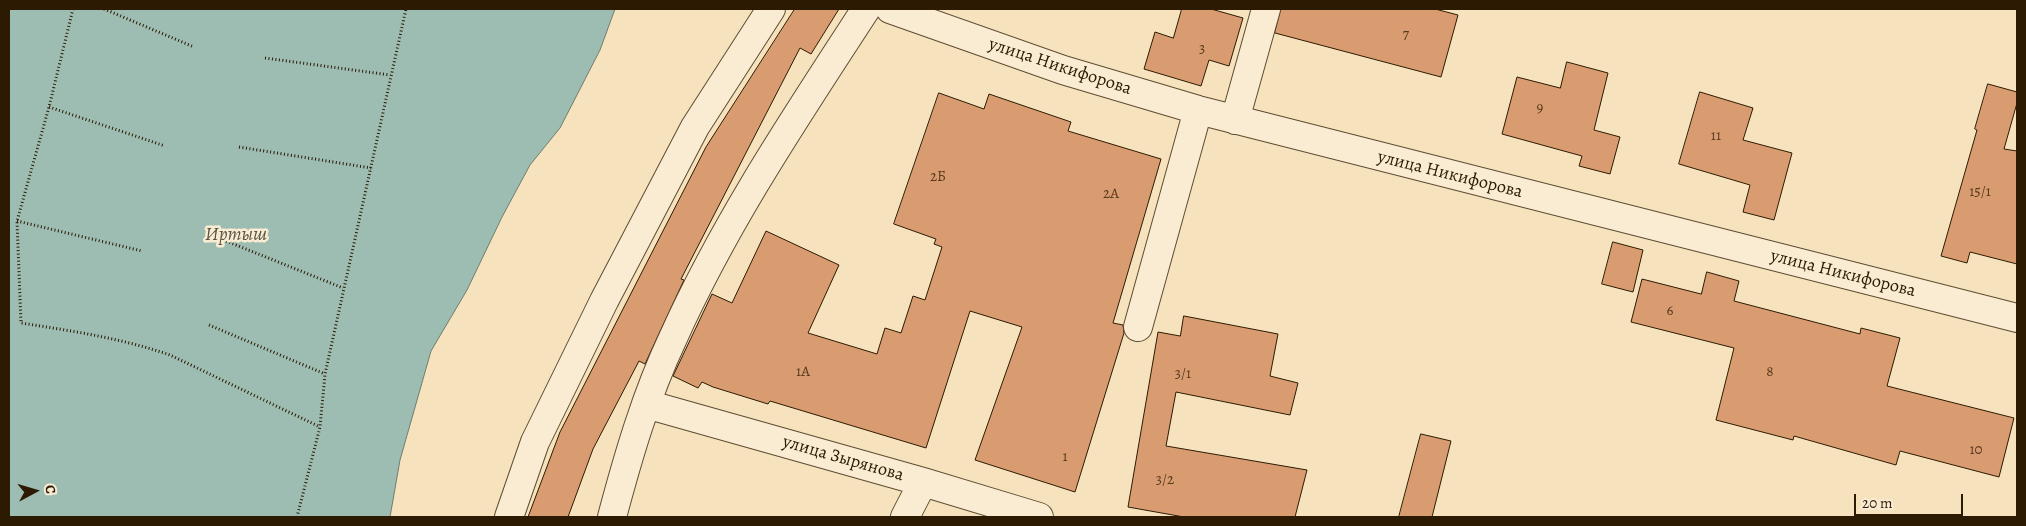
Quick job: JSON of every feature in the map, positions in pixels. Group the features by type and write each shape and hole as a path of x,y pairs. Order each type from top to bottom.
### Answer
{"street":[{"path":"508,517 535,442 604,301 695,127 771,9"},
{"path":"612,517 646,404 673,338 718,251 786,132 866,9"},
{"name":"улица Никифорова","path":"890,9 1062,70 1198,110 2017,318"},
{"path":"1235,120 1266,9"},
{"path":"1138,327 1198,110"},
{"name":"улица Зырянова","path":"646,404 1039,517"},
{"path":"905,517 922,482"}],"path":[{"path":"73,9 49,107 17,221 21,323 101,336 147,347 170,355 320,427"},
{"path":"104,9 194,47"},
{"path":"297,517 320,427 325,374 406,9"},
{"path":"265,58 390,75"},
{"path":"49,107 165,146"},
{"path":"239,147 371,168"},
{"path":"17,221 142,251"},
{"path":"226,241 343,288"},
{"path":"209,325 325,374"}],"water":[{"name":"Иртыш","path":"9,9 615,9 600,50 560,128 530,165 502,217 467,290 431,351 400,460 390,517 9,517"}],"building":[{"path":"795,9 839,9 811,54 800,48 681,279 684,280 645,364 639,361 593,449 568,517 528,517 560,432 706,147"},
{"path":"1182,9 1211,9 1243,18 1229,66 1209,60 1201,86 1144,69 1155,32 1173,38"},
{"path":"1281,9 1435,9 1458,15 1441,77 1275,33"},
{"path":"1567,62 1608,73 1594,130 1620,137 1610,174 1579,166 1582,156 1502,134 1517,77 1560,88"},
{"path":"1988,84 2017,92 2017,103 2004,149 2017,151 2017,264 1970,252 1967,263 1941,256 1977,130 1975,129"},
{"path":"1700,92 1753,108 1743,140 1792,153 1774,220 1743,212 1750,185 1679,164"},
{"path":"939,93 984,109 989,94 1071,122 1068,131 1161,159 1113,323 1123,325 1124,333 1075,492 975,460 1022,327 970,311 926,448 770,401 768,404 702,382 698,388 673,376 712,294 732,303 766,231 839,265 808,333 877,354 885,328 901,333 913,296 925,300 942,247 934,244 936,239 894,224"},
{"path":"1613,242 1643,250 1633,292 1602,284"},
{"path":"1707,272 1739,281 1734,301 1860,334 1861,328 1900,338 1887,386 2014,418 1999,477 1900,451 1896,465 1794,436 1793,440 1716,420 1734,348 1631,322 1642,279 1701,294"},
{"path":"1184,316 1278,334 1270,376 1298,383 1290,415 1176,392 1166,446 1307,470 1295,517 1184,517 1128,507 1158,332 1180,336"},
{"path":"1421,434 1451,441 1432,517 1399,517"}]}
